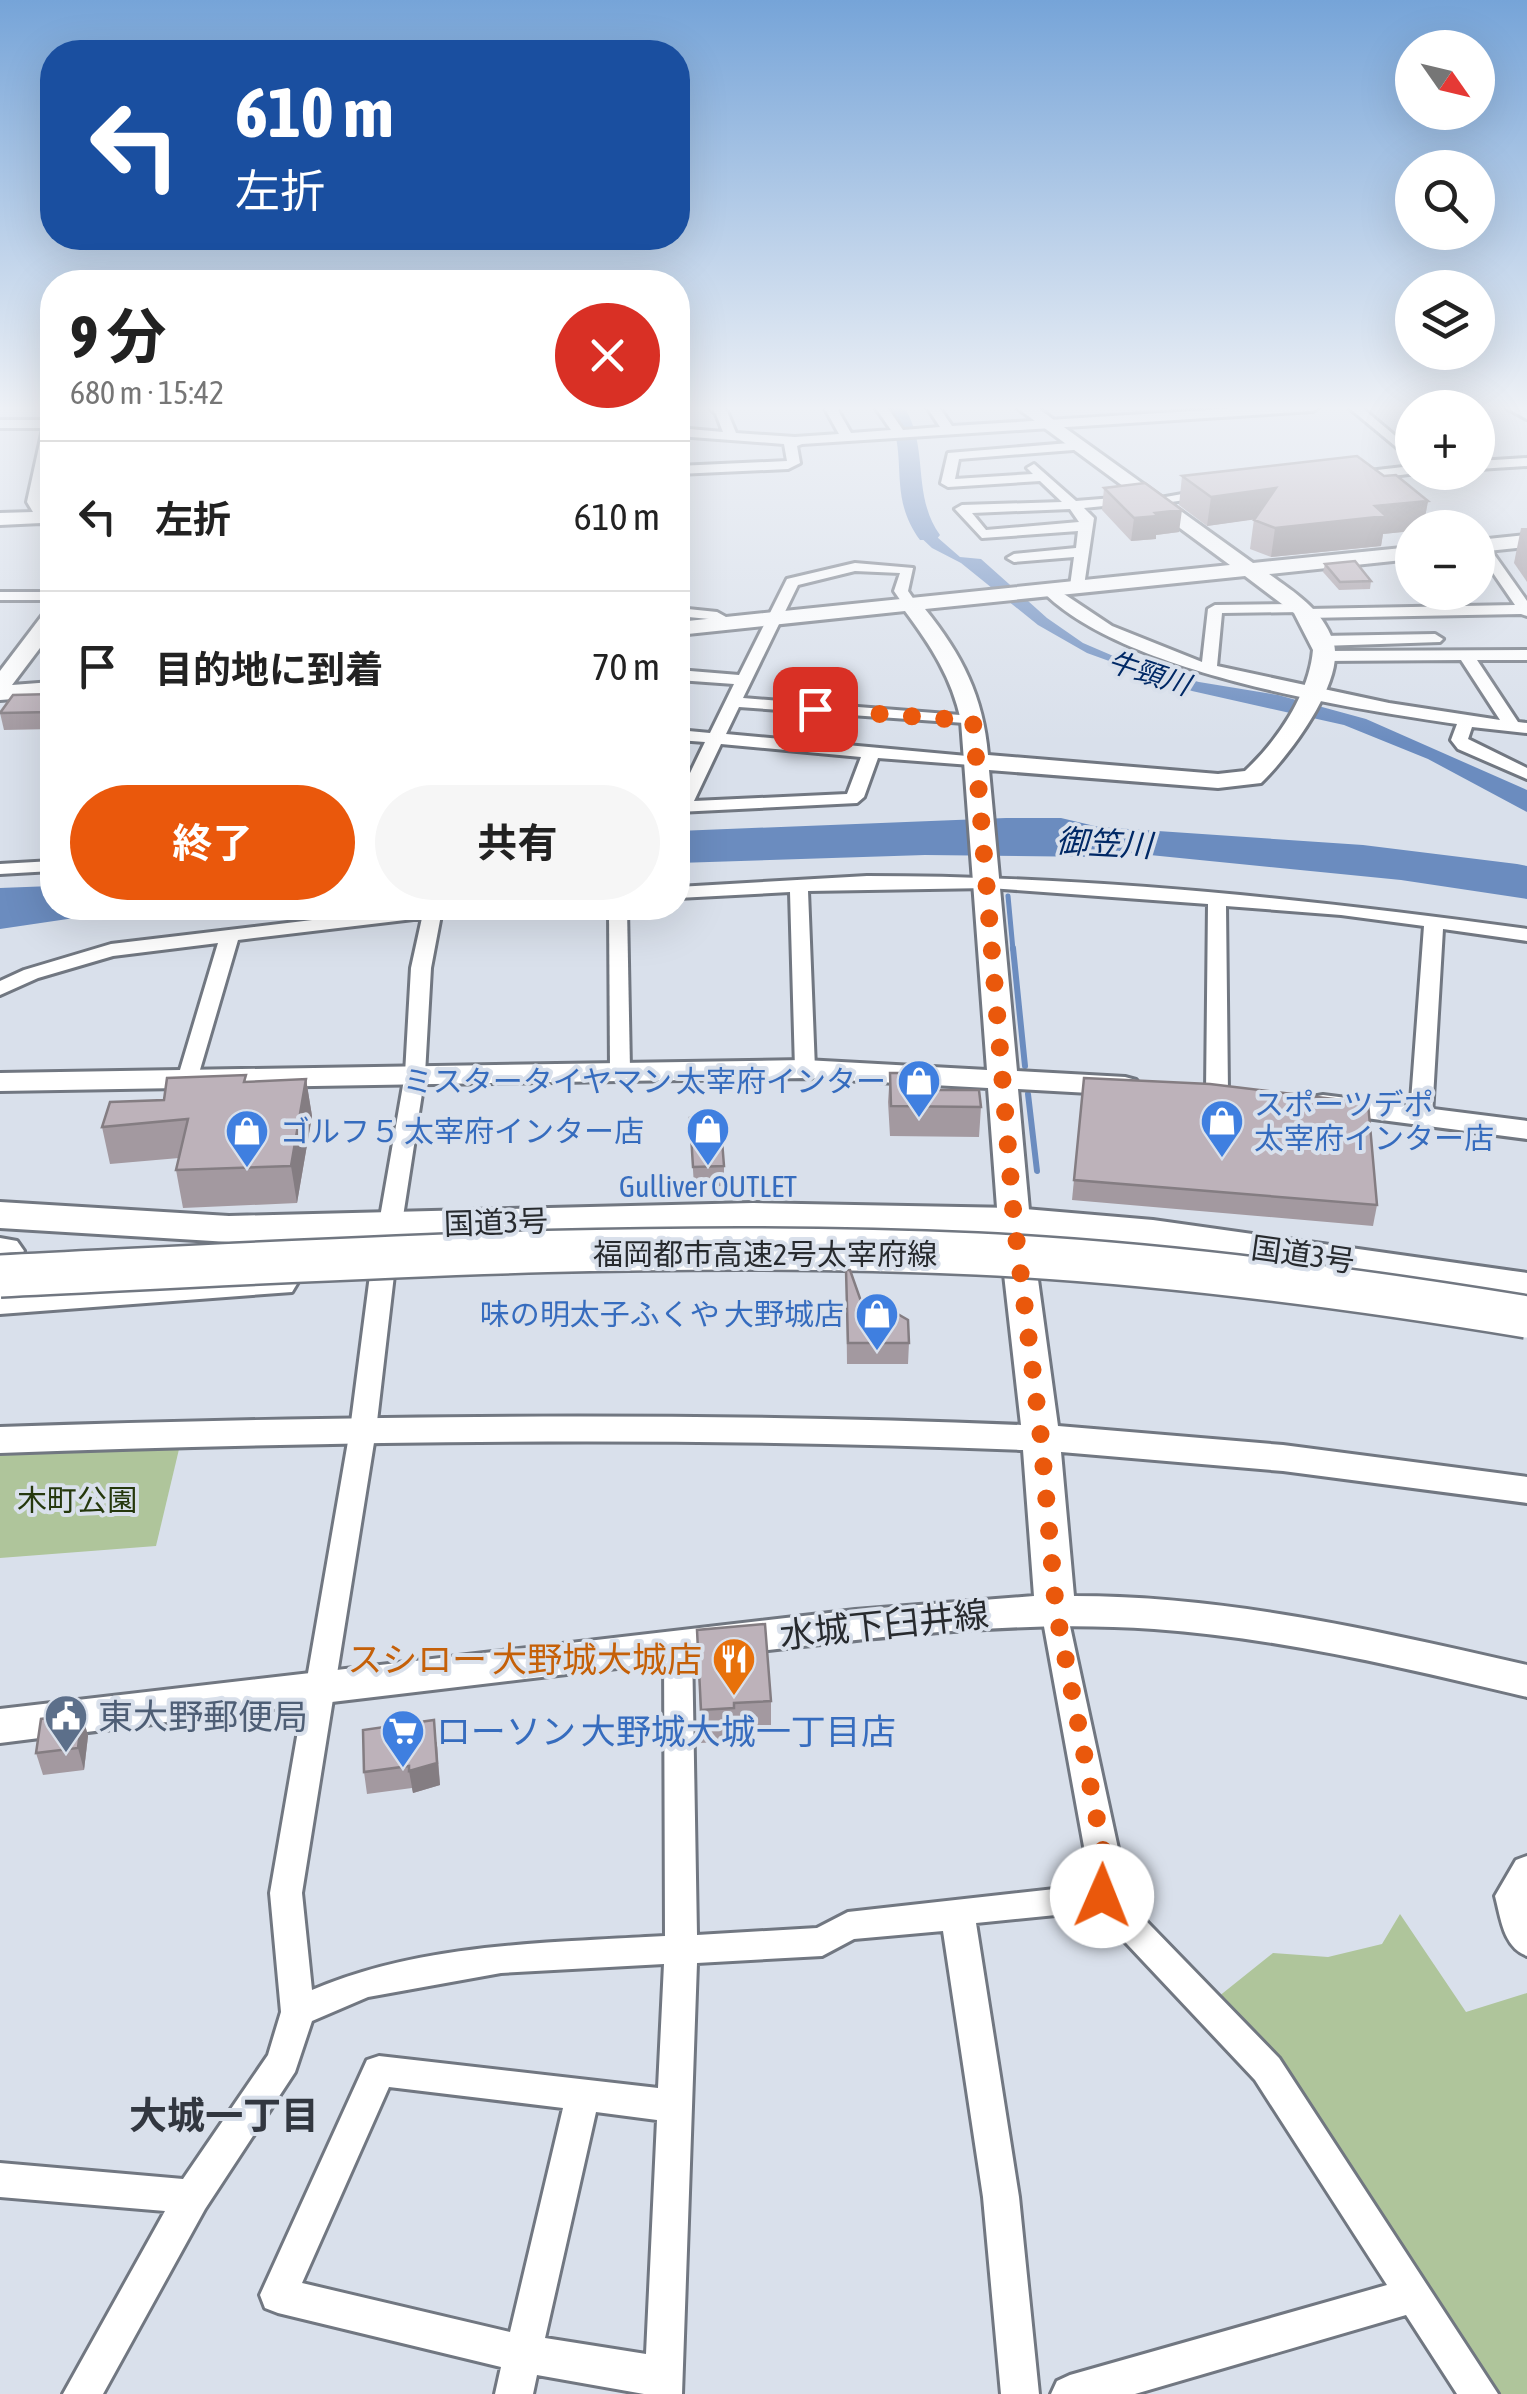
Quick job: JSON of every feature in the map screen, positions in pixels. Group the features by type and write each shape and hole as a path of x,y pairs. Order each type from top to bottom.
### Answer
{"highway":[{"name":"国道3号","path":"0,1245 229,1229 753,1216 1014,1220 1224,1242 1527,1287"},
{"name":"福岡都市高速2号太宰府線","path":"0,1245 886,1233 1061,1240 1214,1254 1354,1270 1527,1297"},
{"name":"福岡都市高速2号太宰府線","path":"0,1245 526,1254 899,1251 1212,1274 1527,1317"},
{"name":"国道3号","path":"0,1300 382,1275 721,1265 1020,1272 1324,1299 1527,1331"}],"street":[{"path":"0,519 40,521"},
{"path":"970,519 982,534 1085,526"},
{"path":"1077,586 1087,519"},
{"path":"690,736 1236,782 1261,772 1307,702 1322,649 1304,611 1181,519"},
{"path":"1495,544 1527,541"},
{"path":"1014,558 1081,552"},
{"path":"690,627 1395,555"},
{"path":"690,773 736,702 792,582 855,566 908,571 900,591 956,662 967,688 973,721 1014,1220 1041,1438 1056,1610 1109,1881 1102,1896"},
{"path":"1495,567 1526,610"},
{"path":"1047,589 1093,624 1125,642 1307,702 1357,704 1520,727"},
{"path":"0,596 40,596"},
{"path":"1206,670 1218,608 1526,610"},
{"path":"690,613 712,615 727,622"},
{"path":"0,690 40,635"},
{"path":"1322,649 1435,639"},
{"path":"1414,640 1425,658"},
{"path":"1322,649 1425,658 1527,655"},
{"path":"1467,657 1520,727"},
{"path":"690,677 747,680"},
{"path":"0,690 40,688"},
{"path":"736,702 973,721"},
{"path":"1466,720 1459,740 1527,774"},
{"path":"690,807 850,799 855,797 871,753"},
{"path":"0,869 40,867"},
{"path":"690,891 988,882 1216,898 1434,920 1527,935"},
{"path":"799,885 805,1069"},
{"path":"1216,898 1217,1092"},
{"path":"0,989 31,974 111,950 345,920"},
{"path":"82,2394 192,2197 282,2061 298,2012 286,1893 323,1684 363,1430 382,1275 416,1074 421,968 439,920"},
{"path":"618,920 620,1070"},
{"path":"1420,1115 1434,920"},
{"path":"187,1080 230,934"},
{"path":"0,1082 805,1069 1254,1096"},
{"path":"1291,1100 1527,1130"},
{"path":"0,1440 585,1428 1041,1438 1298,1461 1527,1490"},
{"name":"水城下臼井線","path":"0,1726 323,1684 949,1614 1056,1610 1254,1624 1527,1681"},
{"path":"675,2106 379,2072 278,2295 664,2385 675,2106 681,1952 678,1646"},
{"path":"1527,1869 1512,1896 1520,1931 1527,1942"},
{"path":"298,2012 364,1983 501,1959 822,1942 848,1926 960,1916 973,1909 1102,1896"},
{"path":"1102,1896 1266,2069 1479,2394"},
{"path":"960,1916 959,1933 1001,2196 1020,2394"},
{"path":"514,2394 583,2095"},
{"path":"0,2180 192,2197"},
{"path":"1070,2394 1412,2296"}],"green space":[{"name":"木町公園","path":"180,1445 156,1546 0,1558 0,1454"},
{"path":"1400,1914 1466,2012 1527,1993 1527,2394 1501,2394 1218,1997 1273,1953 1328,1957 1382,1944"}],"water":[{"path":"913,519 927,519 922,524 960,557 981,559 1047,618 1083,643 1132,664 1199,682 1278,695 1366,719 1527,790 1527,812 1428,759 1344,725 1192,691 1087,653 1038,625 961,563 932,548 916,533"},
{"name":"御笠川","path":"1061,818 1099,827 1363,845 1517,864 1527,866 1527,899 1401,880 1120,852 1100,857 925,855 690,863 690,831"},
{"path":"40,886 40,920 61,920 0,929 0,888"}],"building":[{"path":"1361,519 1275,528 1254,520"},
{"path":"1355,561 1371,581 1340,582 1325,564"},
{"path":"40,694 40,712 0,713 13,695"},
{"path":"890,1073 919,1073 920,1090 979,1090 981,1107 891,1106"},
{"path":"246,1075 244,1082 306,1079 291,1166 176,1170 188,1119 102,1127 110,1102 164,1100 167,1078"},
{"name":"スポーツデポ 太宰府インター店","path":"1084,1078 1210,1084 1368,1103 1377,1205 1074,1180"},
{"path":"690,1118 708,1118 709,1129 721,1128 724,1166 693,1167"},
{"path":"846,1270 850,1270 863,1307 894,1312 908,1320 909,1343 848,1343"},
{"path":"765,1624 771,1701 701,1710 697,1630"},
{"path":"82,1714 78,1748 36,1753 41,1719"},
{"path":"434,1720 437,1763 409,1771 409,1766 364,1772 363,1730"}],"waterway":[{"name":"牛頸川","path":"916,519 928,535"},
{"path":"1008,896 1013,950"},
{"path":"1013,948 1025,1066"},
{"path":"1028,1094 1037,1171"}],"place":[{"name":"ミスタータイヤマン 太宰府インター","path":"919,1119"},
{"name":"スポーツデポ 太宰府インター店","path":"1222,1159"},
{"name":"Gulliver OUTLET","path":"708,1167"},
{"name":"ゴルフ５ 太宰府インター店","path":"247,1169"},
{"name":"味の明太子ふくや 大野城店","path":"877,1352"},
{"name":"スシロー 大野城大城店","path":"734,1697"},
{"name":"東大野郵便局","path":"66,1754"},
{"name":"ローソン 大野城大城一丁目店","path":"403,1769"}],"district":[{"name":"大城一丁目","path":"224,2115"}],"route":[{"path":"815,709 973,721 1014,1220 1041,1438 1056,1610 1109,1881 1102,1896"}]}
